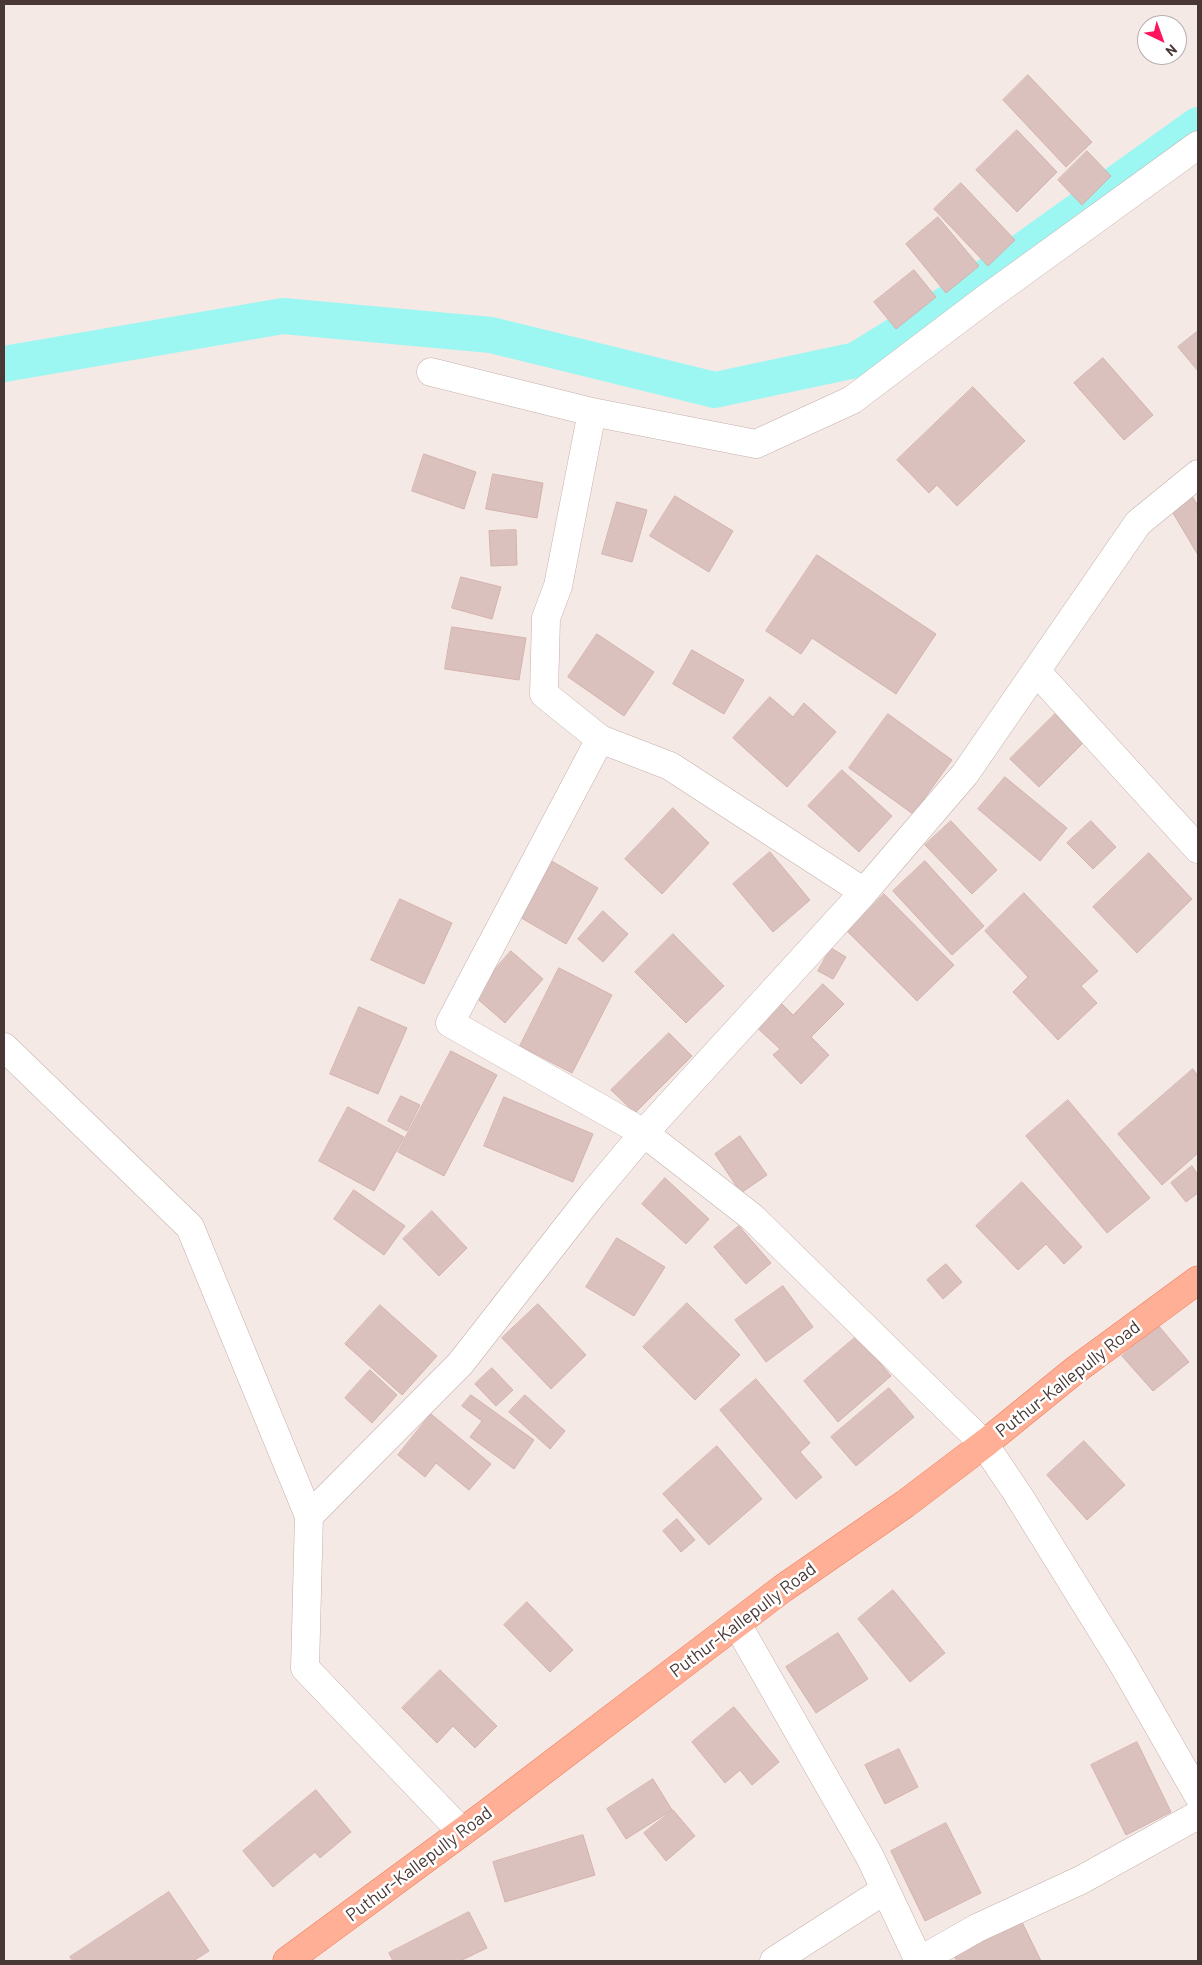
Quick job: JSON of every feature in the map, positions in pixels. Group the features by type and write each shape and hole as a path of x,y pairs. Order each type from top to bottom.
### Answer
{"main road":[{"name":"Puthur-Kallepully Road","path":"287,1961 462,1832 737,1624 984,1444 1074,1371 1198,1280"}],"street":[{"path":"431,372 592,412 756,444 852,400 984,300 1198,145"},
{"path":"592,412 558,586 546,618 544,694 600,739 670,766 864,892"},
{"path":"309,1516 460,1364 592,1195 644,1133 864,892 965,774 1138,523 1198,474"},
{"path":"1036,671 1196,843"},
{"path":"600,739 450,1023 644,1133 752,1216 984,1444 1018,1493 1123,1664 1198,1795"},
{"path":"4,1047 190,1227 309,1516 306,1668 462,1832"},
{"path":"737,1624 870,1857 919,1961 977,1928 1081,1880 1198,1815"},
{"path":"774,1961 886,1890"}],"building":[{"path":"1028,75 1092,142 1066,167 1003,100"},
{"path":"1017,130 1057,172 1017,212 976,170"},
{"path":"1087,151 1111,176 1082,205 1058,180"},
{"path":"961,183 1015,240 988,266 934,209"},
{"path":"938,217 979,266 946,293 906,244"},
{"path":"914,270 936,297 896,329 874,302"},
{"path":"1198,331 1198,371 1178,347"},
{"path":"1103,358 1153,415 1124,440 1074,383"},
{"path":"973,387 1025,441 957,506 937,485 929,493 897,460"},
{"path":"424,454 476,472 464,509 412,491"},
{"path":"493,474 543,483 537,518 486,509"},
{"path":"675,496 733,531 709,572 650,536"},
{"path":"1192,496 1198,506 1198,555 1170,508"},
{"path":"617,502 647,510 632,562 602,554"},
{"path":"516,530 517,565 491,566 489,531"},
{"path":"817,555 936,634 896,694 812,638 801,654 766,631"},
{"path":"461,577 501,587 492,619 452,608"},
{"path":"452,627 526,638 519,680 445,669"},
{"path":"597,634 654,672 624,716 568,677"},
{"path":"692,650 744,680 724,714 673,684"},
{"path":"770,697 793,717 804,703 836,732 787,787 733,738"},
{"path":"888,714 952,760 913,814 849,768"},
{"path":"1055,714 1083,743 1039,787 1010,759"},
{"path":"842,770 892,816 859,852 808,806"},
{"path":"1005,777 1067,828 1040,861 978,809"},
{"path":"673,808 709,843 662,894 625,859"},
{"path":"951,821 997,870 972,894 925,845"},
{"path":"1091,821 1116,847 1093,869 1067,843"},
{"path":"770,852 810,900 773,932 733,884"},
{"path":"1149,853 1192,899 1137,953 1093,907"},
{"path":"550,860 598,888 566,944 518,916"},
{"path":"925,861 984,926 952,955 893,891"},
{"path":"1024,893 1098,971 1081,986 1097,1003 1058,1040 1013,992 1028,977 985,931"},
{"path":"884,894 954,965 917,1001 847,931"},
{"path":"400,899 452,923 424,984 371,960"},
{"path":"603,911 628,934 603,962 578,939"},
{"path":"673,934 724,986 686,1023 635,972"},
{"path":"831,948 846,957 833,979 818,971"},
{"path":"511,951 543,979 505,1023 473,995"},
{"path":"559,968 612,995 572,1073 520,1046"},
{"path":"823,984 844,1004 811,1037 829,1055 801,1084 773,1055 780,1049 753,1024 777,999 793,1015"},
{"path":"359,1007 407,1028 378,1094 330,1074"},
{"path":"669,1033 692,1056 635,1113 611,1090"},
{"path":"451,1051 497,1075 444,1176 398,1152"},
{"path":"1193,1069 1198,1076 1198,1153 1162,1185 1118,1134"},
{"path":"401,1096 420,1105 407,1131 388,1121"},
{"path":"504,1097 593,1134 573,1182 484,1146"},
{"path":"1068,1100 1150,1198 1107,1233 1026,1136"},
{"path":"348,1107 404,1137 374,1191 319,1161"},
{"path":"740,1136 767,1175 741,1193 715,1154"},
{"path":"1192,1166 1198,1175 1198,1193 1186,1202 1171,1183"},
{"path":"665,1178 709,1219 686,1244 642,1204"},
{"path":"1022,1182 1082,1247 1064,1264 1046,1244 1018,1270 976,1226"},
{"path":"354,1190 405,1226 384,1255 334,1219"},
{"path":"432,1211 467,1248 439,1276 403,1239"},
{"path":"739,1226 771,1263 746,1284 714,1247"},
{"path":"617,1238 665,1267 634,1316 586,1287"},
{"path":"946,1264 962,1282 943,1299 927,1280"},
{"path":"783,1286 813,1327 766,1362 735,1320"},
{"path":"687,1303 740,1355 695,1400 643,1347"},
{"path":"538,1304 586,1355 551,1389 502,1338"},
{"path":"380,1305 437,1356 402,1395 345,1344"},
{"path":"1158,1325 1189,1362 1153,1391 1122,1356"},
{"path":"857,1336 891,1376 838,1422 804,1381"},
{"path":"492,1368 513,1390 496,1406 475,1384"},
{"path":"370,1370 397,1395 372,1423 345,1398"},
{"path":"756,1379 810,1443 800,1452 822,1477 796,1499 720,1410"},
{"path":"889,1388 914,1417 856,1466 831,1437"},
{"path":"471,1395 534,1440 514,1469 470,1437 482,1421 462,1406"},
{"path":"525,1395 565,1431 550,1449 509,1412"},
{"path":"431,1414 491,1464 469,1490 436,1463 425,1477 398,1455"},
{"path":"1084,1441 1125,1485 1087,1520 1047,1475"},
{"path":"717,1446 762,1499 709,1545 663,1494"},
{"path":"677,1519 695,1540 681,1552 663,1531"},
{"path":"893,1590 945,1653 910,1682 858,1619"},
{"path":"527,1602 573,1650 550,1672 504,1625"},
{"path":"838,1633 868,1679 816,1713 786,1667"},
{"path":"440,1670 497,1726 475,1748 453,1726 437,1743 402,1708"},
{"path":"734,1707 779,1762 752,1785 740,1770 725,1783 692,1742"},
{"path":"1137,1742 1171,1812 1126,1835 1091,1765"},
{"path":"899,1749 918,1787 885,1804 865,1765"},
{"path":"653,1779 672,1810 626,1839 607,1809"},
{"path":"316,1790 351,1832 320,1858 315,1852 273,1887 243,1851"},
{"path":"673,1810 695,1836 666,1861 644,1833"},
{"path":"946,1823 981,1893 925,1921 891,1851"},
{"path":"583,1835 595,1875 505,1902 493,1862"},
{"path":"169,1892 209,1951 193,1961 73,1961 70,1957"},
{"path":"469,1912 487,1948 460,1961 393,1961 389,1953"},
{"path":"1020,1918 1041,1961 957,1961 952,1952"}],"waterway":[{"path":"4,364 283,316 491,335 715,390 856,360 961,295 1198,125"}]}
